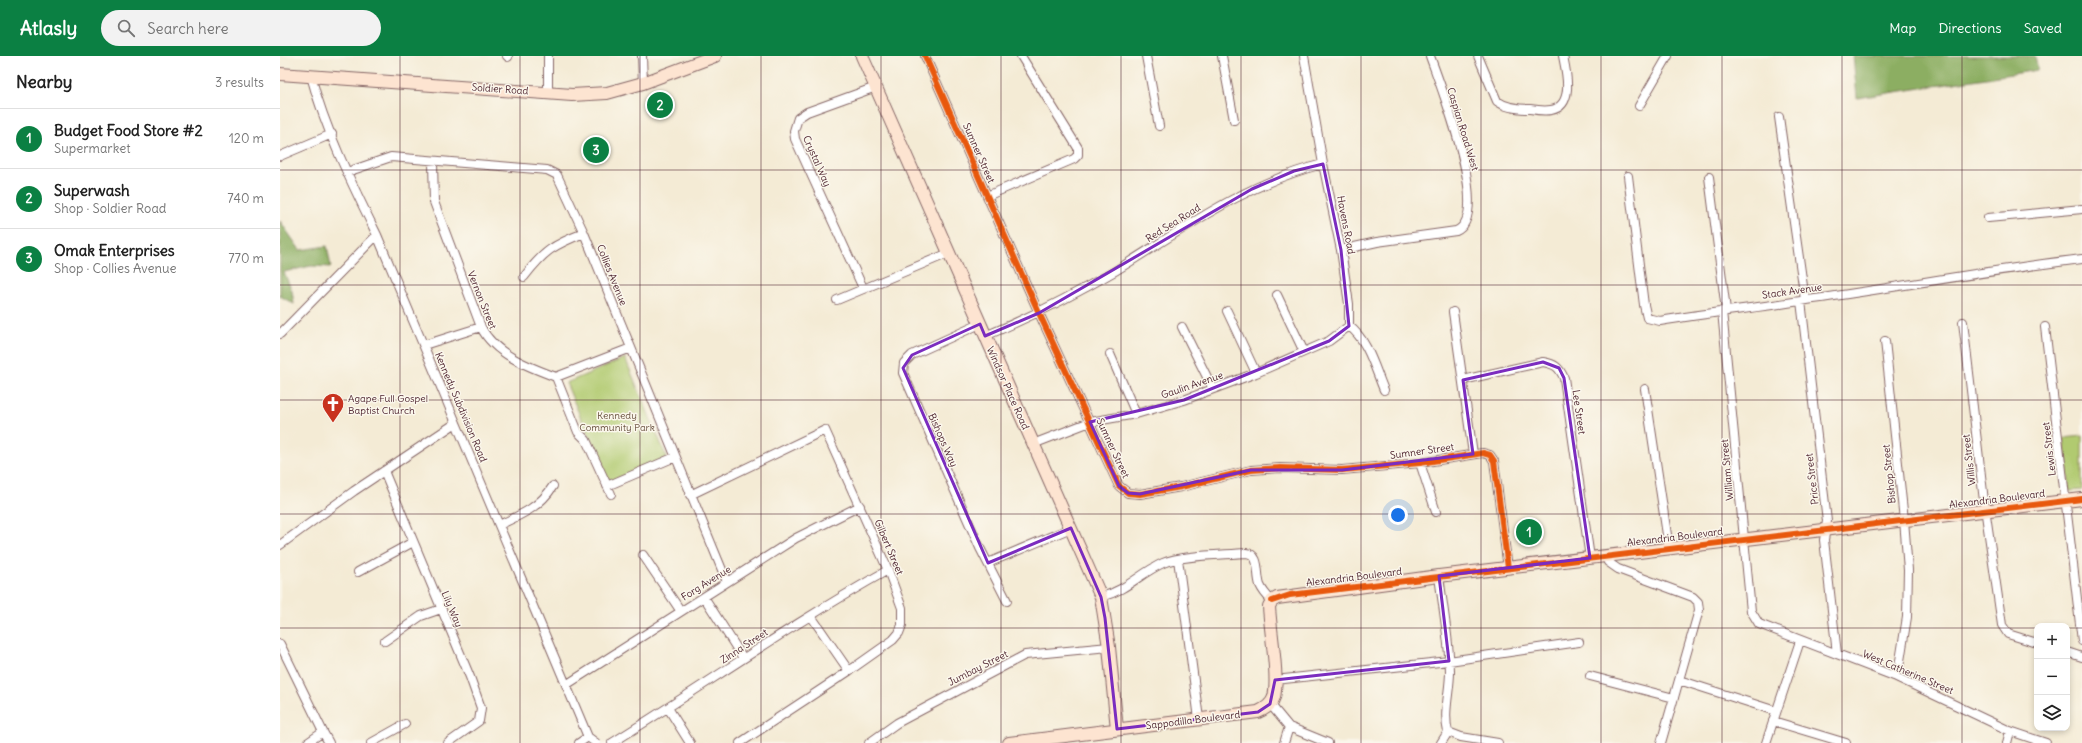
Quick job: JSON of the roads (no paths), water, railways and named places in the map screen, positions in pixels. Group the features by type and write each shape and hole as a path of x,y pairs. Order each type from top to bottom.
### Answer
{"street":[{"path":"548,56 548,92"},
{"path":"642,56 643,83"},
{"name":"Soldier Road","path":"280,74 548,92 572,95 606,93 643,83 714,56"},
{"name":"Windsor Place Road","path":"862,56 1101,597 1109,647 1117,729"},
{"path":"988,196 1078,156 1078,148 1021,56"},
{"path":"1146,56 1159,126"},
{"path":"1222,56 1234,120"},
{"name":"Havens Road","path":"1304,56 1341,250 1350,311 1349,326"},
{"name":"Caspian Road West","path":"1341,250 1377,242 1456,231 1463,228 1467,221 1469,208 1465,162 1430,56"},
{"path":"1478,56 1497,101 1501,104 1516,108 1552,110 1560,105 1566,98 1567,86 1563,56"},
{"path":"1639,106 1668,56"},
{"name":"Sumner Street","path":"927,57 1039,313 1119,486 1128,493 1134,495 1181,487 1250,470 1280,468 1342,470 1420,463 1472,454 1486,454 1494,461 1508,568"},
{"name":"Kennedy Subdivision Road","path":"311,76 318,102 347,172 377,235 424,345 588,737"},
{"name":"Crystal Way","path":"864,288 795,139 794,131 798,118 807,112 876,87"},
{"name":"Price Street","path":"1779,117 1803,301 1826,521 1824,540 1837,654"},
{"path":"280,156 332,134"},
{"name":"Collies Avenue","path":"347,172 388,158 553,172 563,184 584,233 690,495 727,582"},
{"name":"Vernon Street","path":"433,162 434,202 482,327 490,341 501,351 537,370 556,377"},
{"name":"Red Sea Road","path":"985,336 1039,313 1113,272 1215,208 1252,189 1294,171 1324,164"},
{"name":"Stack Avenue","path":"1628,176 1646,318 1660,321 1724,310 1803,301 1957,276 2082,259"},
{"name":"William Street","path":"1709,176 1724,310 1751,611 1759,624"},
{"path":"1988,218 2082,209"},
{"path":"524,278 548,250 562,242 584,233"},
{"path":"280,334 377,235"},
{"path":"837,300 949,253"},
{"path":"1277,295 1304,352"},
{"path":"1227,311 1256,373"},
{"path":"1453,312 1472,454"},
{"name":"Willis Street","path":"1963,322 1985,510 2002,626 2008,634 2034,642"},
{"name":"Bishops Way","path":"980,324 912,355 904,362 903,373 1007,601"},
{"path":"1349,326 1358,332 1384,390"},
{"name":"Gaulin Avenue","path":"1033,444 1090,422 1136,414 1184,400 1256,373 1304,352 1328,341 1349,326"},
{"path":"424,345 482,327"},
{"path":"1182,327 1213,389"},
{"name":"Lewis Street","path":"2045,327 2082,641 2081,656"},
{"name":"Bishop Street","path":"1885,341 1908,570 1907,617 1899,667 1894,676"},
{"path":"631,348 556,377 578,432 586,440 609,490 675,457"},
{"path":"1110,354 1136,414"},
{"name":"Lee Street","path":"1463,380 1544,362 1560,368 1564,378 1590,558"},
{"path":"1645,389 1669,548"},
{"path":"280,545 384,471 456,423"},
{"name":"Gilbert Street","path":"690,495 825,430 888,570 902,608 903,621 899,633 893,640 740,743"},
{"path":"1420,463 1436,512"},
{"name":"Lily Way","path":"384,471 481,708 479,721 448,743"},
{"path":"499,525 532,510 546,499 553,486"},
{"name":"Alexandria Boulevard","path":"1272,601 1290,595 1439,576 2082,499"},
{"name":"Forg Avenue","path":"566,685 680,610 704,597 796,538 860,506"},
{"path":"988,562 1071,528"},
{"path":"358,572 413,542"},
{"path":"1101,597 1114,593 1127,586 1164,562 1178,559 1246,553 1252,554 1256,559 1260,584 1263,591 1272,601 1270,609 1275,680 1274,697 1270,704 1288,727 1328,743"},
{"path":"643,555 680,610"},
{"path":"1605,556 1608,562 1618,569 1693,596 1698,602 1699,610 1661,743"},
{"path":"1178,559 1199,719"},
{"name":"Zinna Street","path":"612,743 743,658 888,570"},
{"path":"1439,576 1450,672 1446,711 1448,732 1441,743"},
{"path":"704,597 743,658"},
{"path":"384,641 421,616 441,608"},
{"path":"811,616 849,671"},
{"name":"West Catherine Street","path":"1759,624 1894,676 2010,731 2046,743"},
{"path":"1766,743 1800,641"},
{"path":"1275,680 1449,661 1579,642"},
{"path":"280,644 329,743"},
{"name":"Jumbay Street","path":"872,742 897,723 1025,656 1109,647"},
{"path":"2070,653 2081,656"},
{"path":"1590,676 1674,698"},
{"path":"1679,680 1776,711"},
{"name":"Sappodilla Boulevard","path":"1008,743 1070,739 1117,729 1258,712 1270,704"},
{"path":"668,708 690,743"},
{"path":"1773,721 1846,743"},
{"path":"371,743 404,724"},
{"path":"1284,743 1288,727"},
{"path":"2007,743 2010,731"},
{"path":"307,743 323,732"},
{"path":"1448,732 1461,738 1498,743"},
{"path":"579,743 588,737 596,743"}],"place":[{"name":"Superwash","path":"660,105"},
{"name":"Omak Enterprises","path":"596,150"},
{"name":"Agape Full Gospel Baptist Church","path":"333,424"},
{"name":"Budget Food Store #2","path":"1529,532"}],"park label":[{"name":"Kennedy Community Park","path":"617,420"}]}
